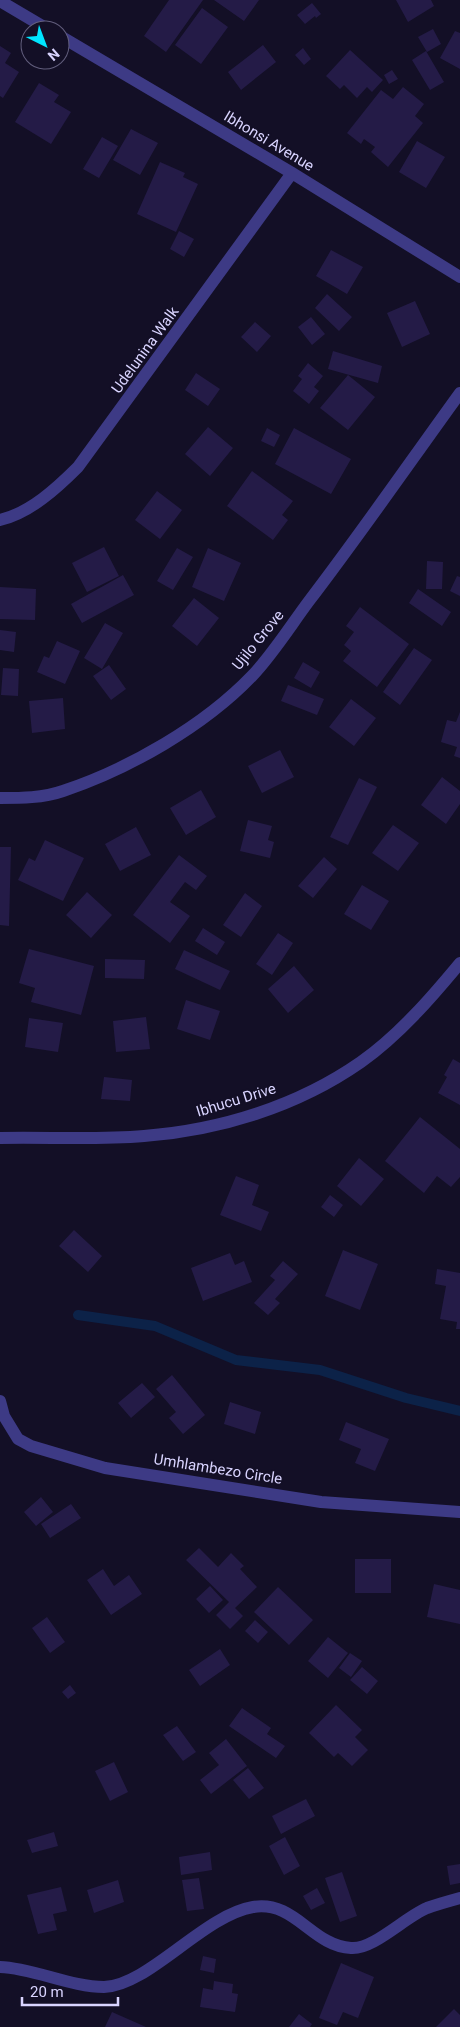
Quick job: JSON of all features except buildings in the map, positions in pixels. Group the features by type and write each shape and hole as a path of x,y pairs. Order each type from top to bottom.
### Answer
{"street":[{"path":"0,1 32,20"},
{"name":"Ibhonsi Avenue","path":"70,42 292,173 460,277"},
{"name":"Udelunina Walk","path":"0,520 30,506 58,488 78,467 292,173"},
{"name":"Ujilo Grove","path":"0,798 32,798 62,792 116,769 151,752 225,701 253,675 460,393"},
{"name":"Ibhucu Drive","path":"0,1138 144,1136 221,1125 254,1115 320,1086 361,1062 399,1030 460,963"},
{"name":"Umhlambezo Circle","path":"0,1401 4,1416 18,1439 30,1446 105,1468 321,1502 460,1512"},
{"path":"0,1967 104,1986 123,1982 140,1974 195,1936 232,1913 245,1908 267,1904 279,1908 330,1943 353,1948 368,1944 427,1908 460,1898"}],"waterway":[{"path":"78,1315 155,1326 236,1360 320,1370 406,1398 460,1411"}]}
